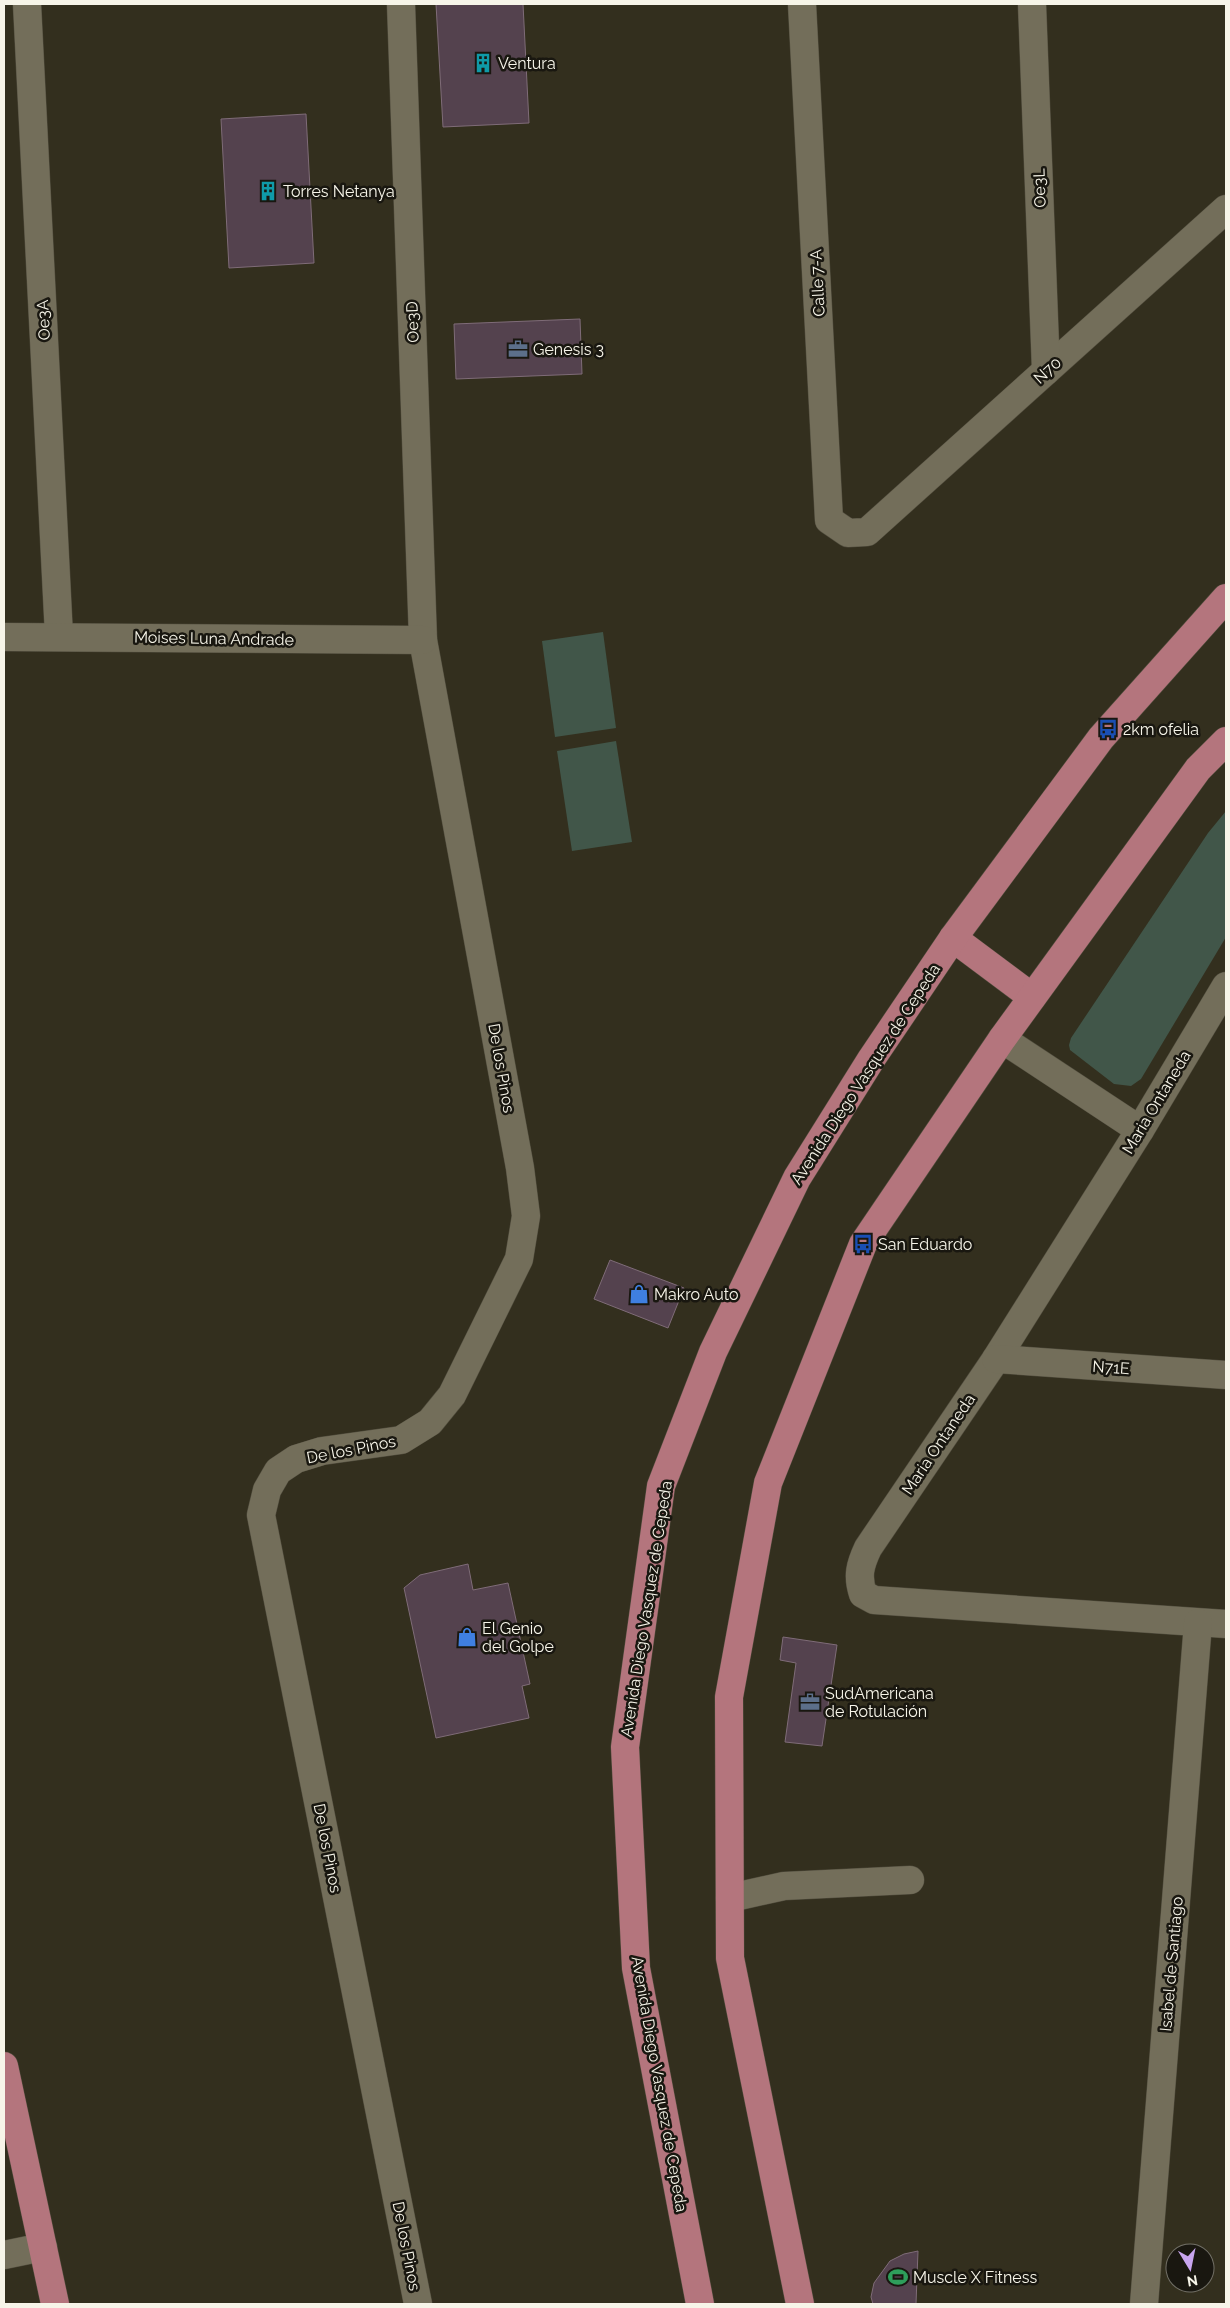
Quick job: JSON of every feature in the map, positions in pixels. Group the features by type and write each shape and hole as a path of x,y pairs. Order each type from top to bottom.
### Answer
{"main road":[{"name":"Avenida Diego Vasquez de Cepeda","path":"700,2304 636,1968 625,1747 661,1486 713,1352 797,1178 872,1058 953,938 1101,738 1226,598"},
{"path":"800,2304 730,1958 729,1697 768,1483 863,1244 1032,997 1198,770 1226,741"},
{"path":"953,938 1032,997"},
{"path":"4,2066 56,2304"}],"street":[{"name":"Oe3A","path":"27,4 59,636"},
{"name":"Oe3D","path":"401,4 424,640"},
{"name":"Calle 7-A","path":"802,4 829,520 848,533 867,532"},
{"name":"Oe3L","path":"1032,4 1046,371"},
{"name":"N70","path":"867,532 1226,209"},
{"name":"Moises Luna Andrade","path":"4,636 424,640"},
{"name":"De los Pinos","path":"418,2304 261,1516 270,1484 278,1471 296,1459 322,1451 401,1440 430,1422 452,1394 519,1259 526,1216 520,1168 424,640"},
{"name":"Maria Ontaneda","path":"1226,986 1140,1130 996,1359 868,1548 860,1566 858,1581 863,1594 874,1600 1226,1624"},
{"path":"1002,1039 1140,1130"},
{"name":"N71E","path":"996,1359 1226,1376"},
{"name":"Isabel de Santiago","path":"1144,2304 1198,1623"},
{"path":"730,1898 784,1886 910,1880"},
{"path":"4,2254 43,2247"}],"green space":[{"path":"603,632 616,728 555,737 542,641"},
{"path":"616,741 632,842 572,851 557,751"},
{"path":"1226,811 1226,937 1141,1079 1131,1086 1114,1084 1070,1050 1071,1038 1208,833"}],"building":[{"name":"Ventura","path":"436,4 523,4 529,123 443,127"},
{"name":"Torres Netanya","path":"306,114 314,263 229,268 221,119"},
{"name":"Genesis 3","path":"580,319 582,374 456,379 454,324"},
{"name":"Makro Auto","path":"610,1260 684,1288 668,1328 594,1299"},
{"name":"El Genio del Golpe","path":"468,1564 473,1590 508,1583 530,1684 522,1686 529,1718 436,1738 404,1588 420,1575"},
{"name":"SudAmericana de Rotulación","path":"783,1637 837,1645 822,1746 785,1742 796,1663 780,1660"},
{"name":"Muscle X Fitness","path":"918,2251 916,2304 873,2304 871,2297 874,2283 890,2261 904,2254"}],"place":[{"name":"Ventura","path":"483,63"},
{"name":"Torres Netanya","path":"268,191"},
{"name":"Genesis 3","path":"518,349"},
{"name":"2km ofelia","path":"1108,729"},
{"name":"San Eduardo","path":"863,1244"},
{"name":"Makro Auto","path":"639,1294"},
{"name":"El Genio del Golpe","path":"467,1637"},
{"name":"SudAmericana de Rotulación","path":"810,1702"},
{"name":"Muscle X Fitness","path":"898,2277"}]}
